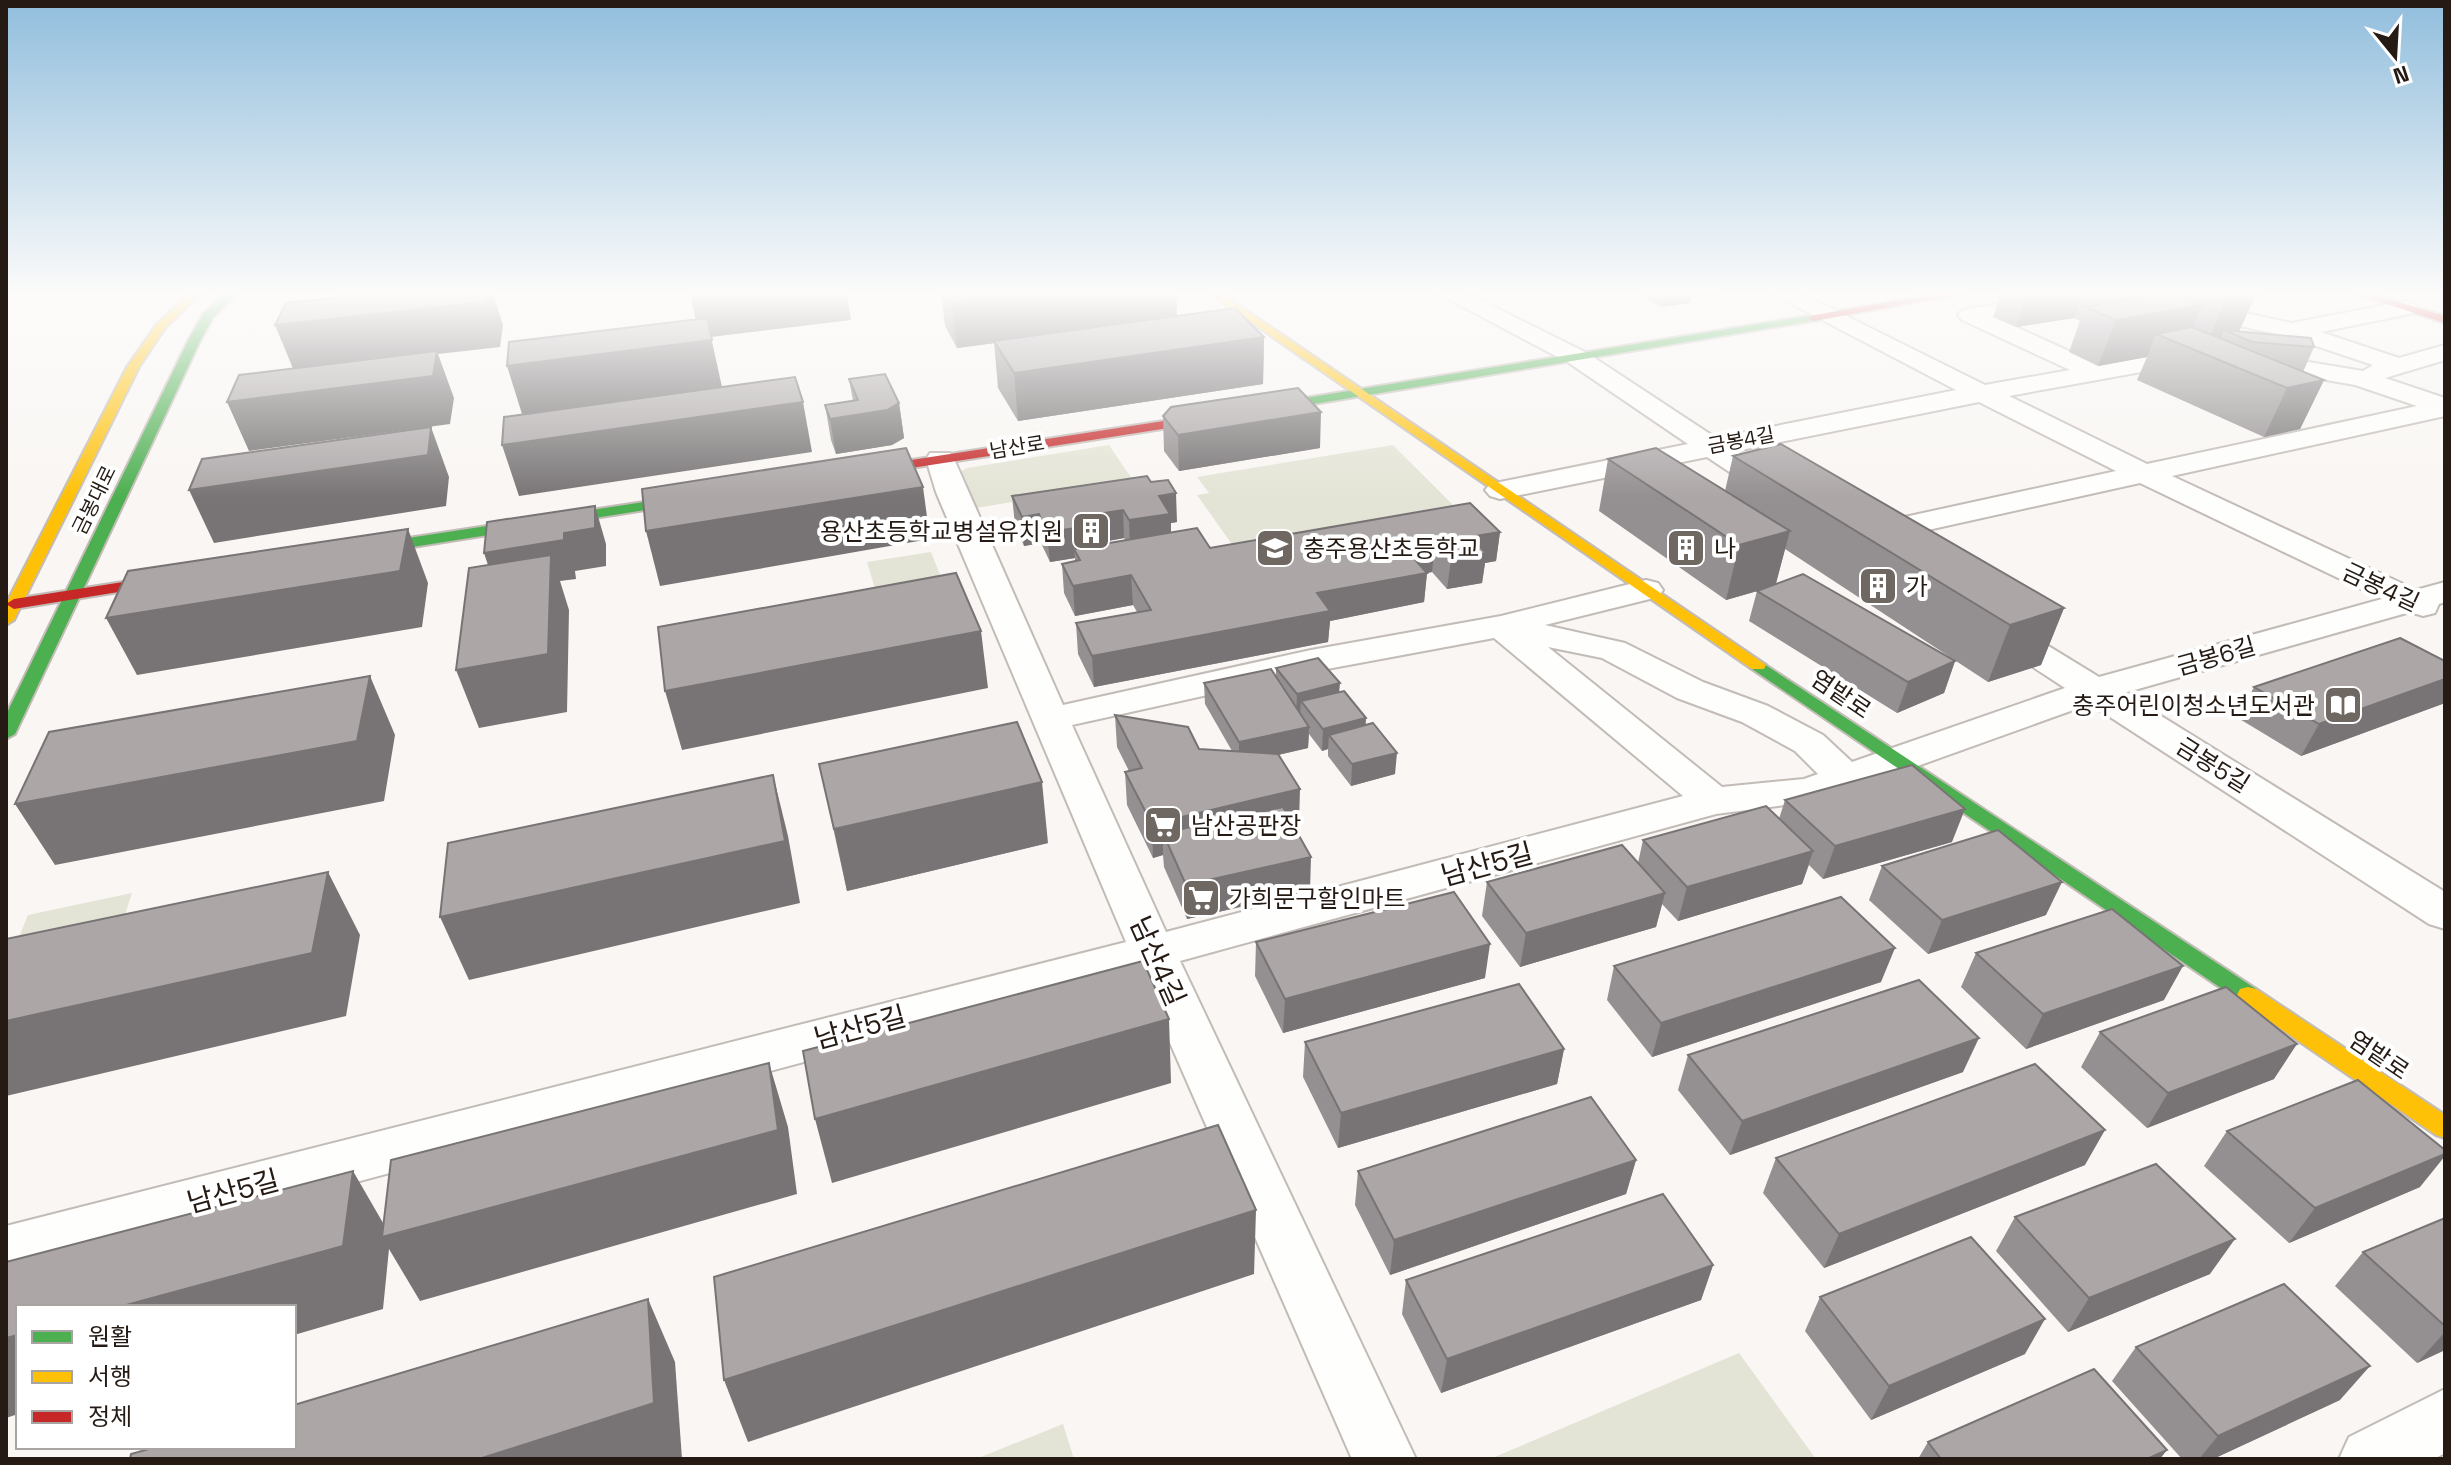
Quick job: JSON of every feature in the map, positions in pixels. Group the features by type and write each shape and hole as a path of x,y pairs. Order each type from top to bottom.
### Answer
{"street":[{"name":"금봉대로","path":"10,612 115,400 139,361"},
{"name":"금봉대로","path":"6,734 185,361"},
{"name":"염밭로","path":"1314,361 1646,590 2445,1128"},
{"name":"남산로","path":"829,477 1558,361"},
{"path":"1583,361 1706,447 1798,505"},
{"name":"금봉4길","path":"1918,361 2144,474 2429,597 2445,617"},
{"path":"2072,361 2097,373"},
{"name":"금봉4길","path":"1500,490 1982,393 2163,361"},
{"path":"2260,361 2360,378 2445,407"},
{"path":"2385,361 2396,365"},
{"path":"2360,378 2410,361"},
{"path":"1889,562 1844,534 2144,474 2445,407"},
{"name":"남산4길","path":"940,459 951,492 1152,950 1384,1459"},
{"path":"335,554 721,494"},
{"path":"10,612 73,594 196,575"},
{"path":"1051,719 1311,661 1501,626 1646,590"},
{"name":"금봉6길","path":"1900,761 2095,690 2429,597"},
{"name":"금봉5길","path":"1967,610 2445,913"},
{"path":"1501,626 1613,650 1690,690 1755,714 1809,743 1845,778"},
{"path":"1501,626 1714,801"},
{"name":"남산5길","path":"6,1251 1490,864 1714,801 1809,791 1900,761"},
{"path":"2371,1459 2442,1424"}],"shaded area":[{"path":"1109,445 1134,482 976,508 960,472 967,468"},
{"path":"1393,445 1458,510 1236,550 1197,495 1209,493 1197,477"},
{"path":"931,552 956,616 887,629 867,562"},
{"path":"132,893 105,975 6,969 28,915"},
{"path":"1739,1353 1816,1459 1490,1459"},
{"path":"1063,1424 1074,1459 976,1459"}],"building":[{"path":"351,361 435,361 433,376 227,402 239,375"},
{"path":"507,361 544,361 507,366"},
{"path":"1007,361 1095,361 1014,373"},
{"path":"2222,361 2278,361 2324,380 2287,388"},
{"path":"885,374 899,403 887,410 830,419 825,405 858,400 849,379"},
{"path":"795,377 803,402 502,445 504,417"},
{"path":"1298,388 1321,412 1178,435 1163,416 1171,407"},
{"path":"431,427 428,455 189,490 202,459"},
{"path":"1781,444 2064,608 2010,625 1733,456"},
{"path":"906,448 923,487 646,531 642,489"},
{"path":"1656,448 1790,531 1739,545 1608,459"},
{"path":"1147,476 1151,482 1168,480 1176,493 1159,496 1170,514 1129,520 1123,510 1085,516 1091,526 1047,532 1039,514 1022,517 1012,496"},
{"path":"1470,503 1500,532 1470,537 1486,553 1451,560 1435,543 1405,549 1427,573 1317,593 1330,611 1092,656 1076,623 1151,610 1131,575 1073,586 1062,564 1080,560 1074,549 1197,528 1210,548"},
{"path":"595,506 595,528 564,533 564,540 484,553 487,522"},
{"path":"408,529 400,571 106,618 128,571"},
{"path":"551,555 548,654 456,670 469,568"},
{"path":"956,573 981,631 665,691 658,627"},
{"path":"1803,574 1955,661 1908,682 1757,591"},
{"path":"2400,638 2445,661 2445,679 2319,724 2254,687"},
{"path":"1318,658 1340,683 1297,694 1276,668"},
{"path":"1271,669 1309,727 1239,742 1204,683"},
{"path":"370,676 357,741 15,804 49,732"},
{"path":"1344,691 1366,718 1323,729 1301,701"},
{"path":"1115,715 1188,727 1199,749 1278,754 1300,789 1152,824 1125,772 1142,768"},
{"path":"1017,722 1042,782 834,829 819,764"},
{"path":"1373,723 1397,753 1352,764 1329,735"},
{"path":"1912,765 1965,809 1835,846 1785,800"},
{"path":"773,775 785,841 440,917 448,843"},
{"path":"1766,806 1813,851 1687,887 1643,840"},
{"path":"1283,807 1311,857 1186,885 1163,833"},
{"path":"1998,830 2062,882 1942,920 1882,866"},
{"path":"1622,845 1665,893 1526,933 1487,882"},
{"path":"328,872 312,953 6,1021 6,939"},
{"path":"1454,892 1490,944 1285,999 1256,942"},
{"path":"1841,897 1895,948 1661,1023 1614,966"},
{"path":"2112,909 2183,966 2043,1014 1976,953"},
{"path":"1143,961 1169,1019 815,1119 803,1051"},
{"path":"1919,980 1979,1038 1742,1121 1688,1055"},
{"path":"1519,984 1564,1049 1341,1113 1305,1042"},
{"path":"2226,987 2297,1044 2168,1093 2100,1032"},
{"path":"769,1063 778,1130 382,1237 391,1160"},
{"path":"2035,1064 2105,1130 1839,1234 1776,1158"},
{"path":"2358,1080 2445,1150 2445,1154 2315,1208 2227,1131"},
{"path":"1591,1097 1636,1160 1394,1240 1358,1171"},
{"path":"1218,1125 1256,1210 724,1380 714,1277"},
{"path":"2156,1164 2235,1239 2089,1298 2015,1217"},
{"path":"353,1171 343,1246 126,1305 16,1305 16,1336 6,1338 6,1262"},
{"path":"1663,1194 1713,1265 1447,1359 1406,1280"},
{"path":"2445,1218 2445,1326 2363,1252"},
{"path":"1971,1237 2045,1319 1889,1386 1820,1297"},
{"path":"2284,1284 2370,1366 2218,1436 2136,1347"},
{"path":"648,1299 654,1403 479,1459 130,1459 131,1454 149,1449 296,1449 296,1404"},
{"path":"2094,1369 2167,1450 2147,1459 1941,1459 1928,1442"}],"traffic: fast":[{"path":"6,734 184,361"},
{"path":"1170,424 1551,361"},
{"path":"356,551 703,497"},
{"path":"1758,665 2248,995"}],"traffic: slow":[{"path":"6,620 137,361"},
{"path":"1314,361 1758,665"},
{"path":"2248,995 2445,1128"}],"traffic: jam":[{"path":"853,473 1170,424"},
{"path":"14,604 181,578"}],"place":[{"name":"용산초등학교병설유치원","path":"1091,531"},
{"name":"충주용산초등학교","path":"1275,548"},
{"name":"나","path":"1686,548"},
{"name":"가","path":"1878,586"},
{"name":"충주어린이청소년도서관","path":"2343,705"},
{"name":"남산공판장","path":"1163,825"},
{"name":"가희문구할인마트","path":"1201,898"}]}
